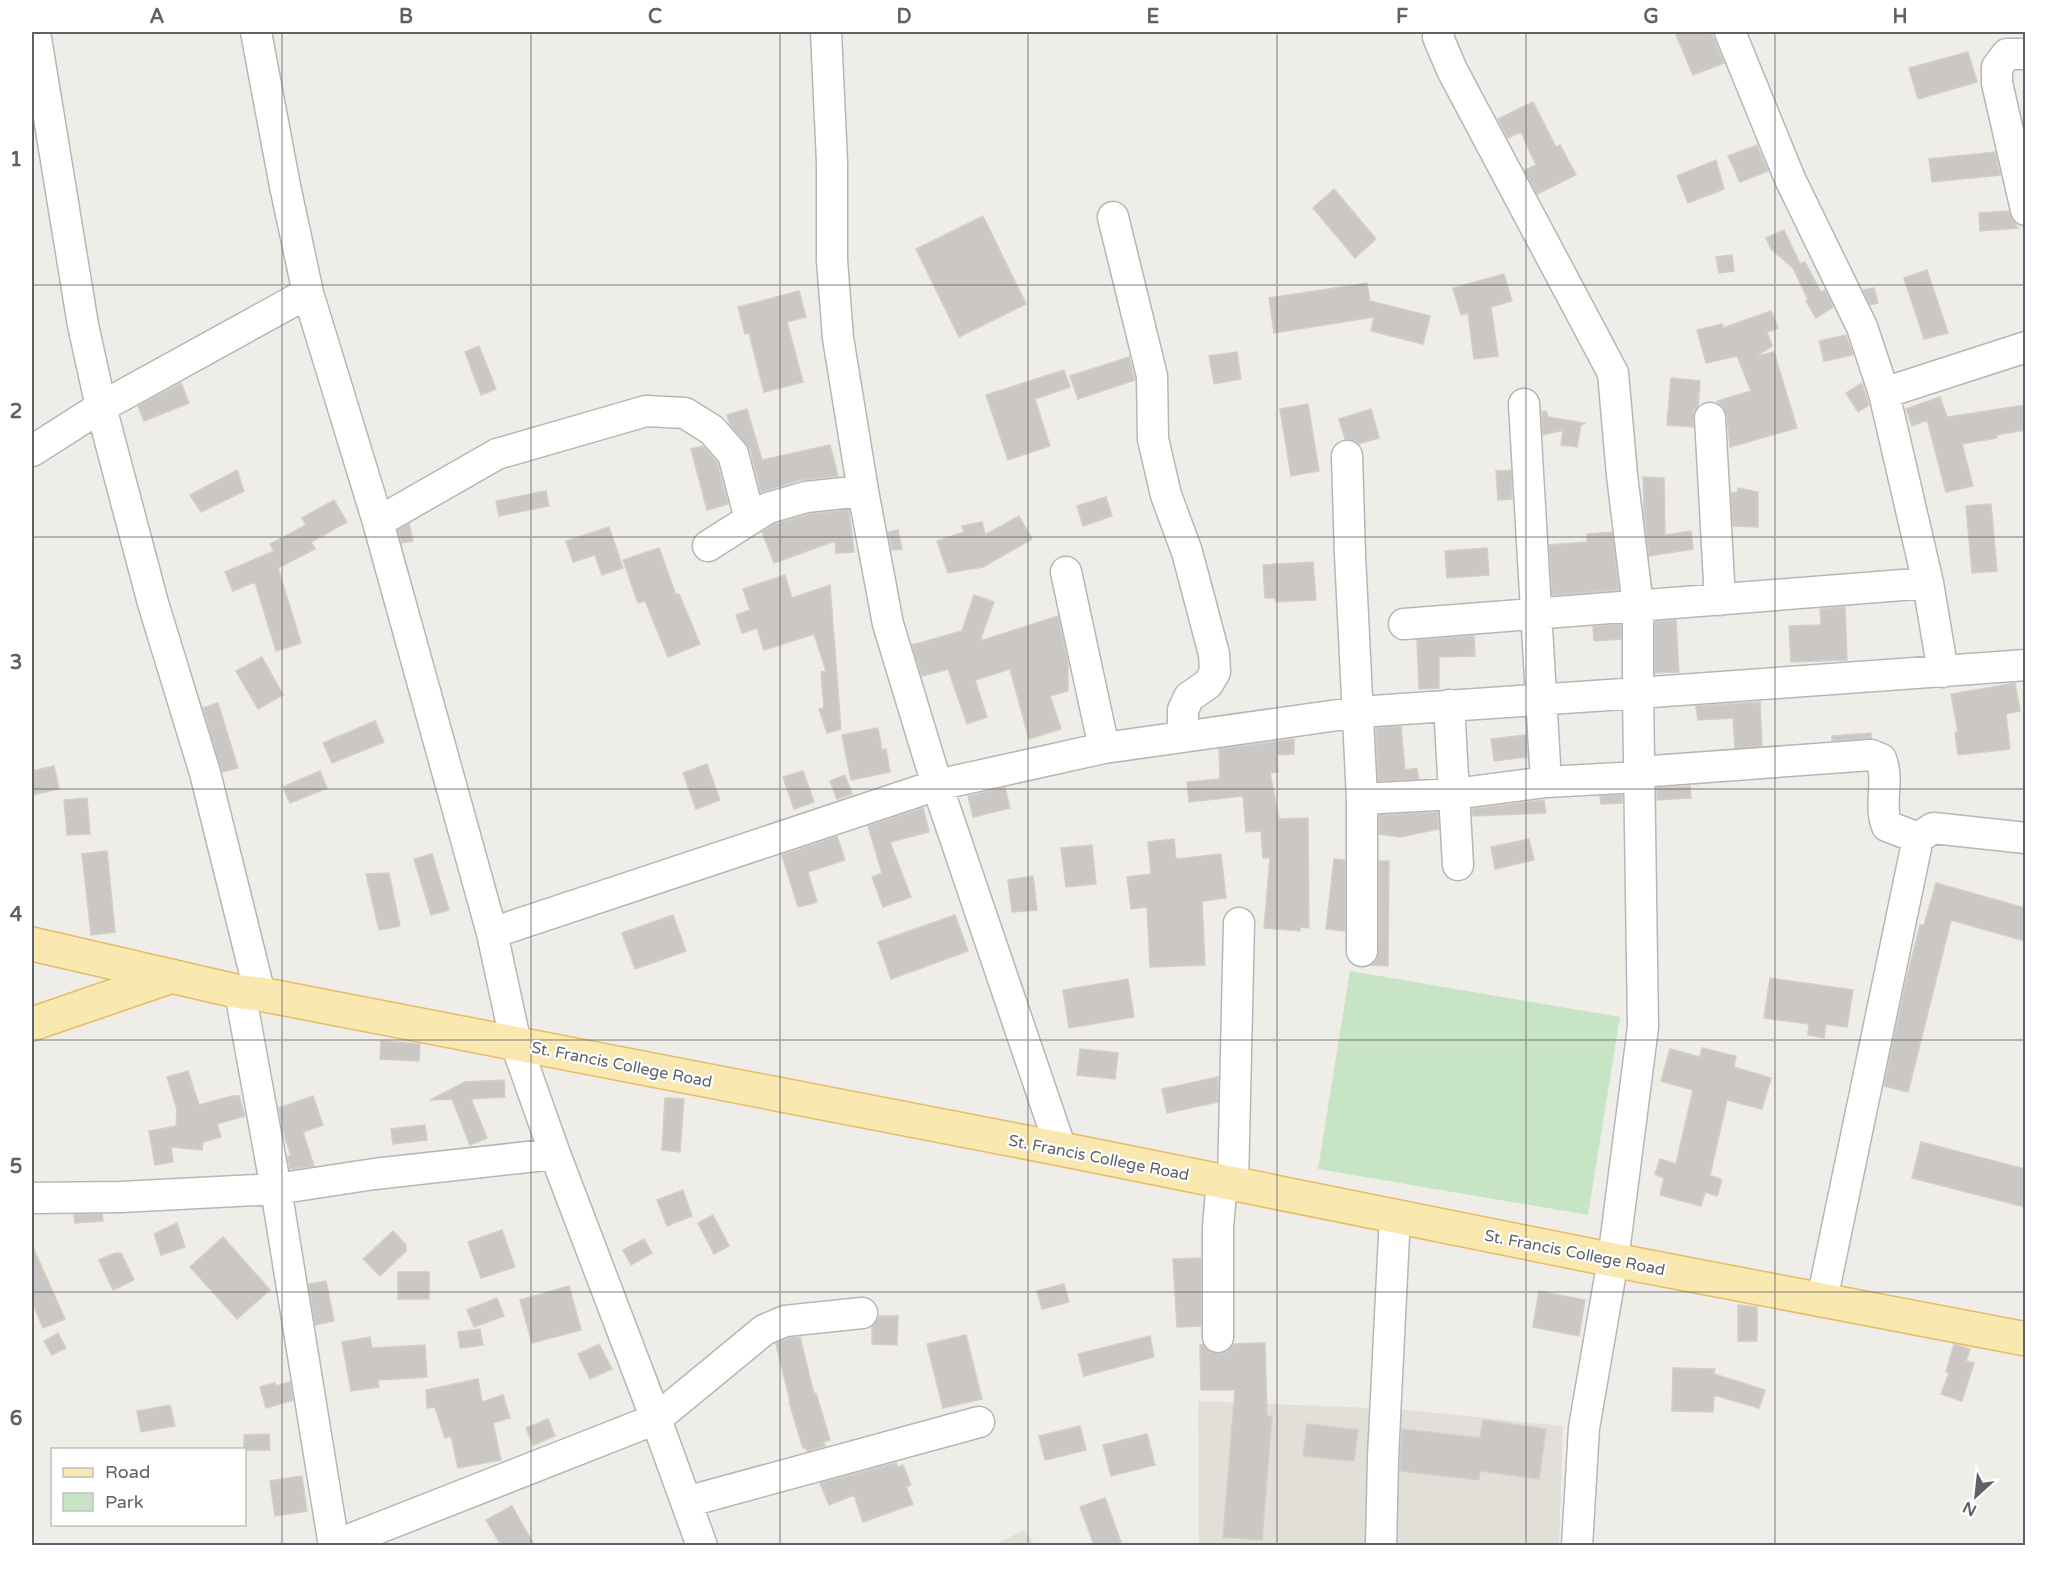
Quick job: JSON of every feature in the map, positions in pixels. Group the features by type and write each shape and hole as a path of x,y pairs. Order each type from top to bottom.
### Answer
{"main road":[{"name":"St. Francis College Road","path":"32,944 250,993 1061,1149 1613,1260 2025,1339"},
{"path":"32,1024 172,976"}],"street":[{"path":"35,32 83,325 101,407 153,603 205,773 250,993 276,1189 334,1545 656,1419 764,1330 785,1321 862,1313"},
{"path":"256,32 308,293 378,522 492,933 516,1044 702,1545"},
{"path":"826,32 832,162 832,260 838,338 862,491 888,624 938,785 1061,1149"},
{"path":"1440,32 1438,37 1452,70 1613,373 1622,476 1638,606 1643,1027 1613,1260 1584,1428 1576,1545"},
{"path":"1730,32 1790,180 1862,327 1884,393 1928,583 1943,672"},
{"path":"2025,54 2007,54 1996,67 1997,83 2025,210"},
{"path":"1113,217 1152,376 1153,439 1166,495 1187,552 1214,654 1215,672 1208,684 1189,697 1183,710 1183,736"},
{"path":"32,451 101,407 308,293"},
{"path":"1884,393 2025,347"},
{"path":"1524,404 1546,782"},
{"path":"378,522 497,454 646,411 685,413 712,430 733,453 750,519"},
{"path":"1710,418 1719,600"},
{"path":"1347,456 1362,799 1362,951"},
{"path":"708,546 768,508 806,497 862,491"},
{"path":"1066,572 1104,748"},
{"path":"1404,624 1928,583"},
{"path":"492,933 938,785 1104,748 1359,712 1943,672 2025,664"},
{"path":"1449,705 1458,865"},
{"path":"1362,799 1454,794 1546,782 1871,755 1881,759 1885,769 1883,817 1887,826 1918,838"},
{"path":"1822,1300 1918,838 1933,828 2025,838"},
{"path":"1218,1337 1218,1227 1227,1182 1239,924"},
{"path":"32,1198 121,1197 276,1189 374,1174 555,1154"},
{"path":"1381,1545 1395,1215"},
{"path":"686,1502 979,1422"}],"shaded area":[{"path":"1198,1401 1398,1409 1563,1426 1559,1545 1199,1545"},
{"path":"1024,1530 1035,1545 994,1545"}],"green space":[{"path":"1350,971 1620,1017 1588,1215 1318,1169"}],"building":[{"path":"1675,32 1711,32 1724,63 1693,75"},
{"path":"1968,52 1977,82 1918,99 1909,68"},
{"path":"1533,102 1556,147 1560,145 1576,175 1537,194 1525,170 1536,165 1521,132 1508,138 1498,119"},
{"path":"1757,145 1768,171 1740,182 1728,156"},
{"path":"1995,152 2000,175 1932,182 1929,159"},
{"path":"1716,160 1724,189 1688,203 1677,176"},
{"path":"1334,189 1376,239 1355,258 1313,208"},
{"path":"2008,211 2018,228 1980,231 1979,213"},
{"path":"983,216 1026,304 959,337 916,249"},
{"path":"1784,230 1800,264 1805,262 1821,292 1825,290 1833,307 1816,318 1806,301 1808,300 1793,268 1771,249 1766,238"},
{"path":"1732,255 1734,271 1719,273 1716,257"},
{"path":"1927,270 1948,333 1924,339 1904,278"},
{"path":"1504,274 1512,301 1491,307 1498,356 1474,359 1468,313 1461,315 1453,288"},
{"path":"1367,283 1370,301 1430,316 1423,344 1371,331 1374,317 1274,333 1269,298"},
{"path":"1874,288 1878,303 1870,305 1863,290"},
{"path":"799,291 806,317 787,322 803,382 764,392 749,333 745,334 738,307"},
{"path":"1771,311 1778,328 1767,332 1772,346 1757,356 1774,352 1797,428 1730,447 1727,416 1724,408 1717,401 1751,391 1737,356 1706,363 1697,330 1722,324 1723,328"},
{"path":"1846,335 1853,355 1824,361 1819,341"},
{"path":"479,346 496,389 481,395 465,352"},
{"path":"1237,352 1241,379 1214,384 1209,356"},
{"path":"1129,357 1135,380 1078,399 1070,376"},
{"path":"1064,370 1070,387 1035,399 1050,446 1008,460 986,395"},
{"path":"1671,378 1700,381 1693,427 1667,425"},
{"path":"181,383 189,403 144,421 138,406"},
{"path":"1862,383 1869,405 1858,412 1846,393"},
{"path":"1940,397 1947,417 2025,405 2025,430 1962,444 1973,486 1946,492 1927,420 1912,426 1906,409"},
{"path":"1308,404 1319,471 1291,476 1280,409"},
{"path":"747,409 762,460 830,445 838,476 801,480 761,492 750,449 730,425 727,415"},
{"path":"1371,409 1379,438 1359,444 1345,439 1339,419"},
{"path":"1546,411 1548,417 1585,423 1581,425 1577,447 1561,445 1563,430 1543,435 1542,412"},
{"path":"703,446 717,462 728,504 707,510 691,449"},
{"path":"237,470 244,491 201,512 190,495"},
{"path":"1511,470 1512,499 1498,500 1496,471"},
{"path":"1643,477 1664,478 1665,535 1691,531 1693,549 1649,556"},
{"path":"1738,488 1758,492 1758,527 1733,526 1731,493 1738,492"},
{"path":"546,491 549,506 499,516 496,501"},
{"path":"1106,497 1112,516 1083,526 1077,506"},
{"path":"334,500 347,522 311,542 315,549 278,568 301,643 276,651 255,582 233,591 225,572 274,551 270,544 306,525 302,518"},
{"path":"1991,504 1997,571 1972,573 1966,506"},
{"path":"849,510 854,552 836,553 835,541 774,563 762,532 775,524 809,514"},
{"path":"1019,516 1032,539 983,567 948,573 937,541 964,532 962,526 982,522 985,535"},
{"path":"409,524 413,541 402,543 398,530"},
{"path":"609,527 623,568 602,575 595,555 573,562 566,541"},
{"path":"898,530 902,549 892,550 888,532"},
{"path":"1612,532 1619,590 1552,595 1549,545 1587,542 1587,534"},
{"path":"659,548 676,595 679,594 700,644 668,657 645,601 638,603 623,560"},
{"path":"1487,548 1489,575 1447,578 1445,551"},
{"path":"1313,562 1316,600 1276,602 1275,598 1265,598 1263,565"},
{"path":"785,575 792,598 830,585 841,729 827,733 819,709 824,708 821,672 826,671 814,634 764,650 757,628 742,633 736,615 750,610 743,589"},
{"path":"974,595 994,602 980,641 1058,616 1068,663 1068,691 1050,696 1061,729 1029,739 1010,669 975,680 987,717 967,724 948,669 922,676 912,645 962,631"},
{"path":"1845,607 1847,660 1791,662 1789,626 1821,625 1820,609"},
{"path":"1676,620 1679,672 1655,673 1655,622"},
{"path":"1621,624 1621,639 1594,641 1593,627"},
{"path":"1474,636 1475,656 1439,657 1439,688 1419,689 1417,640"},
{"path":"262,657 283,695 258,709 236,671"},
{"path":"2015,683 2020,711 2006,714 2010,749 1958,755 1955,732 1958,732 1951,694"},
{"path":"1760,702 1762,746 1735,748 1733,718 1698,720 1696,706"},
{"path":"218,703 238,768 222,772 203,708"},
{"path":"375,721 384,742 332,763 323,743"},
{"path":"1401,726 1405,770 1417,768 1419,779 1378,781 1376,728"},
{"path":"878,728 882,750 886,749 890,772 851,780 842,735"},
{"path":"1871,733 1871,738 1832,741 1832,736"},
{"path":"1526,735 1527,757 1494,761 1491,739"},
{"path":"1294,739 1294,754 1277,755 1278,772 1270,773 1279,819 1308,818 1309,928 1300,927 1300,931 1264,928 1270,858 1263,858 1261,831 1246,832 1243,796 1189,802 1187,782 1220,779 1219,749"},
{"path":"707,764 720,800 696,809 683,773"},
{"path":"54,766 59,789 32,795 32,771"},
{"path":"320,771 327,788 290,803 283,787"},
{"path":"803,771 814,802 794,809 783,777"},
{"path":"845,775 852,794 837,799 830,781"},
{"path":"1690,786 1691,798 1657,800 1657,788"},
{"path":"1005,788 1010,808 973,817 968,796"},
{"path":"1622,795 1622,803 1601,804 1600,796"},
{"path":"87,798 90,834 67,835 64,800"},
{"path":"1544,800 1546,813 1473,816 1472,809"},
{"path":"923,808 929,832 890,842 911,897 883,907 872,877 882,873 868,826"},
{"path":"1438,812 1439,829 1400,837 1379,834 1379,815"},
{"path":"837,836 845,860 808,872 817,902 798,907 782,855"},
{"path":"1174,839 1176,859 1221,854 1226,898 1202,901 1205,965 1150,967 1147,907 1131,909 1127,877 1151,874 1148,842"},
{"path":"1529,839 1534,860 1495,869 1491,847"},
{"path":"1092,845 1096,884 1066,887 1061,848"},
{"path":"107,851 115,932 91,935 82,854"},
{"path":"432,854 449,910 431,915 414,859"},
{"path":"1334,859 1345,860 1345,931 1326,929"},
{"path":"1379,861 1389,861 1388,966 1371,965 1377,959 1379,951"},
{"path":"389,873 400,926 379,930 366,874"},
{"path":"1033,876 1037,910 1012,912 1008,880"},
{"path":"1936,883 2025,908 2025,941 1951,920 1908,1092 1884,1086 1920,925 1924,925"},
{"path":"673,915 686,951 635,969 622,933"},
{"path":"955,915 968,951 891,979 878,942"},
{"path":"1770,978 1853,990 1847,1027 1826,1024 1824,1038 1808,1035 1809,1024 1764,1018"},
{"path":"1128,979 1134,1017 1069,1028 1063,990"},
{"path":"381,1041 420,1044 419,1061 380,1059"},
{"path":"1702,1048 1736,1056 1734,1067 1771,1078 1762,1109 1727,1100 1710,1175 1722,1180 1717,1196 1705,1192 1701,1206 1660,1195 1664,1178 1655,1174 1660,1159 1676,1164 1693,1090 1661,1081 1670,1049 1700,1057"},
{"path":"1080,1049 1118,1053 1115,1079 1077,1075"},
{"path":"188,1071 199,1105 239,1096 245,1116 217,1124 221,1137 203,1142 202,1150 171,1147 173,1162 155,1165 149,1131 176,1126 177,1109 167,1077"},
{"path":"1218,1077 1218,1102 1167,1113 1162,1089"},
{"path":"504,1080 505,1097 471,1099 487,1138 470,1145 452,1099 430,1100 465,1082"},
{"path":"313,1096 323,1125 303,1132 314,1166 290,1169 288,1156 291,1155 284,1135 279,1108"},
{"path":"665,1098 684,1099 680,1152 662,1150"},
{"path":"425,1125 427,1140 393,1144 391,1129"},
{"path":"1921,1142 2025,1169 2025,1207 1912,1178"},
{"path":"683,1190 692,1216 667,1226 657,1200"},
{"path":"102,1214 103,1221 75,1223 74,1215"},
{"path":"713,1215 729,1246 714,1254 698,1223"},
{"path":"177,1223 185,1247 161,1255 154,1234"},
{"path":"502,1230 515,1267 481,1278 468,1242"},
{"path":"393,1231 406,1245 406,1251 380,1276 363,1259"},
{"path":"223,1237 270,1290 237,1319 190,1267"},
{"path":"644,1239 652,1253 631,1265 623,1250"},
{"path":"32,1245 65,1319 43,1328 32,1301"},
{"path":"115,1253 121,1253 134,1280 113,1290 99,1260"},
{"path":"1201,1258 1201,1326 1177,1327 1173,1259"},
{"path":"398,1272 429,1272 429,1299 398,1299"},
{"path":"326,1281 334,1321 315,1325 309,1284"},
{"path":"1064,1284 1069,1302 1042,1309 1037,1291"},
{"path":"569,1286 581,1330 532,1343 520,1300"},
{"path":"1539,1291 1585,1300 1579,1336 1533,1327"},
{"path":"497,1298 504,1316 474,1327 467,1310"},
{"path":"1738,1305 1757,1307 1757,1341 1738,1341"},
{"path":"879,1316 898,1316 897,1345 872,1344 872,1327"},
{"path":"480,1329 483,1345 460,1348 458,1332"},
{"path":"58,1333 66,1348 52,1355 44,1341"},
{"path":"966,1335 982,1399 943,1408 927,1344"},
{"path":"1150,1336 1154,1357 1084,1376 1078,1354"},
{"path":"370,1337 372,1348 425,1345 427,1377 378,1380 379,1387 351,1391 342,1342"},
{"path":"800,1337 814,1394 816,1393 830,1440 823,1442 825,1446 807,1451 803,1448 789,1402 776,1344 789,1338"},
{"path":"1265,1343 1267,1416 1272,1416 1262,1540 1223,1537 1235,1390 1201,1390 1200,1345 1203,1344 1210,1352 1219,1354 1227,1352 1233,1344"},
{"path":"599,1344 612,1369 590,1379 578,1354"},
{"path":"1954,1344 1970,1349 1966,1361 1974,1363 1962,1401 1941,1394 1949,1373 1946,1372"},
{"path":"1673,1368 1715,1369 1714,1374 1765,1390 1759,1408 1714,1395 1713,1412 1672,1411"},
{"path":"478,1379 482,1402 503,1395 510,1418 493,1423 501,1460 458,1468 451,1436 445,1438 435,1407 427,1408 426,1390"},
{"path":"290,1382 293,1400 266,1408 260,1387"},
{"path":"170,1405 175,1426 141,1432 137,1411"},
{"path":"548,1419 555,1436 533,1445 526,1428"},
{"path":"1483,1420 1546,1429 1539,1479 1480,1471 1479,1480 1400,1471 1402,1429 1480,1438"},
{"path":"1307,1424 1358,1430 1354,1461 1303,1456"},
{"path":"1080,1426 1086,1450 1045,1460 1039,1436"},
{"path":"269,1434 270,1450 246,1450 244,1435"},
{"path":"1147,1434 1155,1465 1111,1476 1103,1445"},
{"path":"896,1463 898,1467 903,1465 911,1485 906,1487 913,1504 863,1522 854,1495 829,1505 820,1483"},
{"path":"302,1476 307,1511 275,1516 270,1481"},
{"path":"1105,1498 1122,1545 1094,1545 1080,1507"},
{"path":"512,1506 534,1545 501,1545 486,1520"}]}
